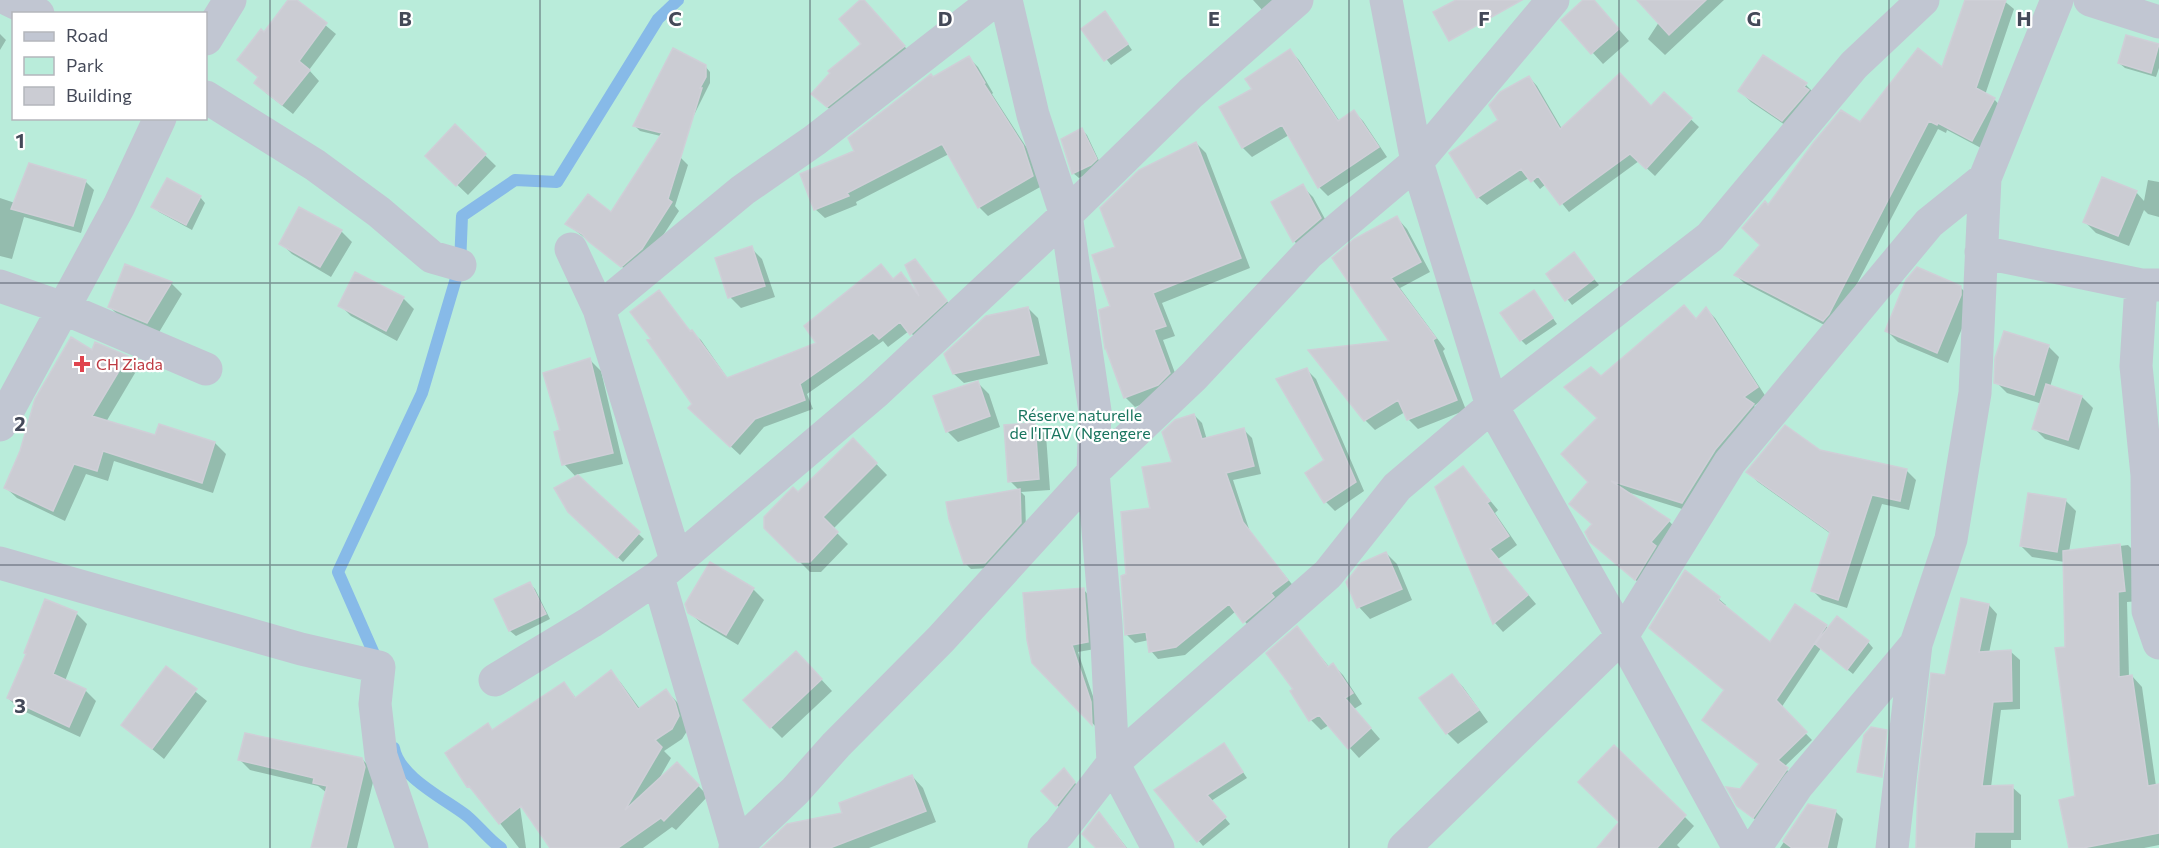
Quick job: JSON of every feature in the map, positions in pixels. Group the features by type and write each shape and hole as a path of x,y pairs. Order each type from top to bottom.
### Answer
{"street":[{"path":"9,0 34,12"},
{"path":"207,37 230,0"},
{"path":"599,309 743,190 815,140 995,0"},
{"path":"1006,0 1033,115 1066,215 1095,411 1093,472 1106,624 1113,763 1158,848"},
{"path":"495,680 591,622 667,568 876,393 1066,215 1191,93 1297,0"},
{"path":"1386,0 1417,162 1492,406 1739,848"},
{"path":"571,249 599,309 737,847 795,791 836,745 941,639 1093,472 1194,376 1308,254 1417,162 1553,0"},
{"path":"1044,848 1113,763 1328,574 1397,487 1492,406 1710,237 1854,65 1923,0"},
{"path":"2090,0 2159,22"},
{"path":"1892,848 1916,644 1951,539 1975,393 1985,178 2046,4"},
{"path":"207,98 315,165 379,212 432,257 460,265"},
{"path":"0,425 119,206 159,120"},
{"path":"1404,848 1622,636 1730,462 1929,223 1985,178"},
{"path":"1981,252 2150,285 2136,366 2147,475 2148,611 2159,643"},
{"path":"0,286 63,308 206,369"},
{"path":"0,563 301,649 379,667 375,704 381,756 412,848"},
{"path":"1755,848 1797,786 1916,644"}],"green space":[{"name":"Réserve naturelle de l'ITAV (Ngengere","path":"0,0 2159,0 2159,848 0,848"}],"building":[{"path":"288,0 297,0 327,23 299,61 310,70 282,105 254,83 258,77 237,60 261,29 264,32"},
{"path":"860,0 864,0 905,46 827,107 811,94 830,73 828,71 861,44 839,19"},
{"path":"1456,0 1522,0 1449,41 1433,12"},
{"path":"1583,0 1594,0 1619,29 1591,54 1561,20"},
{"path":"1637,0 1706,0 1669,35"},
{"path":"1965,0 2006,0 1976,88 1995,98 1972,141 1938,123 1937,125 1929,121 1829,314 1823,321 1734,275 1760,245 1742,228 1765,201 1768,205 1814,142 1841,110 1860,122 1918,48 1942,67"},
{"path":"1105,11 1128,44 1104,61 1081,29"},
{"path":"2126,35 2159,44 2151,73 2118,63"},
{"path":"673,48 706,65 706,77 700,88 702,88 668,199 672,202 642,249 621,267 582,234 565,224 588,194 611,212 662,133 633,126"},
{"path":"1290,49 1338,121 1354,110 1379,147 1318,188 1282,125 1242,148 1219,107 1252,89 1245,79"},
{"path":"1763,55 1807,83 1804,87 1809,90 1782,121 1738,91"},
{"path":"969,56 1023,145 1033,176 978,208 942,144 847,193 849,196 814,210 800,174 854,151 848,138 931,74 933,77"},
{"path":"1620,73 1651,106 1664,92 1692,118 1646,169 1630,154 1560,205 1538,176 1531,182 1521,169 1477,198 1449,153 1498,120 1489,105 1500,92 1529,76 1560,129"},
{"path":"455,124 486,154 456,186 425,156"},
{"path":"1082,128 1097,159 1091,165 1072,174 1061,139"},
{"path":"1196,142 1241,258 1153,293 1166,326 1154,330 1170,373 1158,385 1124,398 1105,349 1099,310 1110,306 1092,255 1115,247 1100,208 1139,170"},
{"path":"29,163 86,180 73,226 11,209"},
{"path":"2102,177 2137,191 2118,236 2083,222"},
{"path":"167,178 201,196 186,225 151,207"},
{"path":"1303,184 1321,218 1293,242 1271,202"},
{"path":"299,207 342,230 320,267 279,244"},
{"path":"1397,216 1421,262 1391,278 1436,338 1433,340 1457,400 1407,420 1398,400 1364,421 1308,350 1389,341 1332,258 1354,239"},
{"path":"752,246 765,286 728,298 715,258"},
{"path":"1574,252 1594,279 1565,301 1546,274"},
{"path":"915,259 947,301 910,335 900,322 879,339 873,333 800,384 805,400 755,419 730,447 688,408 692,404 647,340 651,339 630,312 659,290 727,378 816,343 804,326 881,264 893,279 901,272 919,296 905,265"},
{"path":"125,264 172,282 147,323 108,307"},
{"path":"1917,267 1961,286 1961,295 1937,353 1885,331 1906,280"},
{"path":"355,272 404,297 386,331 338,306"},
{"path":"1534,290 1553,318 1520,341 1500,313"},
{"path":"1684,305 1696,319 1706,307 1758,387 1744,397 1754,404 1715,450 1682,503 1611,481 1670,520 1651,542 1656,546 1635,580 1590,542 1585,532 1592,524 1569,504 1588,482 1561,454 1597,418 1564,387 1591,367 1601,376"},
{"path":"1028,307 1039,355 953,374 944,354 986,316"},
{"path":"2004,331 2049,345 2034,395 1994,383 1995,358"},
{"path":"71,337 92,350 95,342 128,356 92,416 155,435 159,424 215,442 202,483 103,451 97,471 74,464 53,511 4,488 20,451 35,399"},
{"path":"590,358 613,453 562,465 554,432 560,430 543,373"},
{"path":"1307,368 1356,482 1324,503 1305,473 1324,460 1276,379"},
{"path":"978,381 990,416 946,432 933,396"},
{"path":"2046,384 2082,396 2068,440 2032,429"},
{"path":"1194,414 1202,439 1244,428 1254,466 1226,473 1243,522 1288,580 1271,593 1274,597 1243,623 1229,604 1176,647 1149,652 1146,632 1125,635 1121,576 1126,574 1121,512 1150,508 1142,467 1172,462 1162,432 1175,420"},
{"path":"1035,423 1039,479 1008,482 1004,425"},
{"path":"1785,425 1820,450 1907,469 1900,501 1872,495 1838,600 1811,591 1830,532 1746,472"},
{"path":"853,438 877,463 823,517 838,532 810,562 798,562 764,528 764,517 793,487 798,492"},
{"path":"1463,466 1490,501 1487,503 1509,536 1490,549 1528,595 1493,624 1435,487"},
{"path":"578,475 640,532 617,558 568,512 554,488"},
{"path":"1020,489 1021,523 985,563 964,564 949,519 946,502"},
{"path":"2028,493 2066,499 2057,552 2020,546"},
{"path":"2120,544 2125,591 2118,592 2119,677 2132,675 2148,786 2159,784 2159,833 2083,848 2069,848 2059,800 2075,796 2055,648 2065,647 2063,551"},
{"path":"1386,552 1402,589 1357,608 1346,582 1361,563"},
{"path":"710,562 754,588 726,635 688,613 685,604"},
{"path":"1685,570 1720,597 1718,600 1770,642 1795,604 1827,625 1776,700 1807,732 1778,760 1788,768 1753,818 1737,806 1726,787 1740,789 1759,764 1702,720 1724,690 1649,628"},
{"path":"530,582 546,614 509,631 494,599"},
{"path":"1084,588 1088,642 1072,645 1091,702 1092,725 1032,663 1027,640 1023,593"},
{"path":"1961,598 1989,604 1979,652 2011,650 2012,701 1993,702 1982,786 2013,785 2013,832 1975,832 1974,848 1916,848 1918,783 1931,673 1945,675"},
{"path":"45,599 77,612 53,674 86,689 69,727 7,698 26,654 24,653"},
{"path":"1837,616 1869,641 1847,670 1815,644"},
{"path":"1297,626 1328,667 1333,663 1353,693 1345,698 1371,728 1348,749 1319,715 1309,721 1290,691 1293,689 1266,653"},
{"path":"796,651 822,679 770,728 743,700"},
{"path":"166,666 197,689 152,749 121,725"},
{"path":"611,670 638,709 666,689 675,702 679,716 672,729 655,740 662,747 625,810 677,762 699,785 664,821 661,818 618,848 550,848 521,806 499,824 469,786 467,787 445,753 488,723 492,730 564,682 575,698"},
{"path":"1452,674 1479,710 1446,734 1419,698"},
{"path":"1871,727 1887,730 1882,777 1857,772 1864,735"},
{"path":"245,733 362,758 365,767 346,848 311,848 327,786 313,783 314,778 238,760"},
{"path":"1224,743 1243,772 1207,795 1226,817 1197,842 1154,790"},
{"path":"1614,745 1686,815 1657,848 1597,848 1619,822 1578,782"},
{"path":"1064,768 1075,782 1056,806 1041,791"},
{"path":"912,775 926,811 830,848 762,848 787,824 842,813 839,803"},
{"path":"1808,804 1836,810 1827,848 1792,848 1783,841"},
{"path":"1099,812 1126,848 1096,848 1082,834"}],"waterway":[{"path":"378,663 338,572 422,393 460,265 462,216 515,180 557,182 658,19 678,0"},
{"path":"394,748 398,759 413,778 467,816 501,848"}],"place":[{"name":"CH Ziada","path":"82,364"}]}
